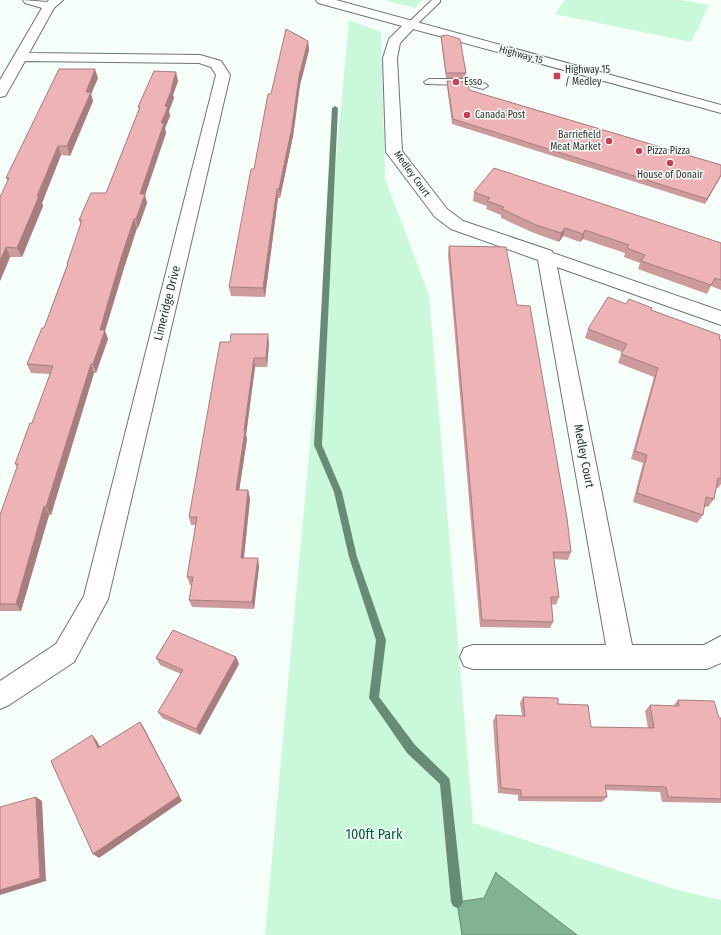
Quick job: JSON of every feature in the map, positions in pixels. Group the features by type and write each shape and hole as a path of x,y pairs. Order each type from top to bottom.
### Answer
{"street":[{"path":"0,93 53,3 29,0"},
{"name":"Highway 15","path":"322,0 721,109"},
{"name":"Medley Court","path":"411,25 394,42 390,58 394,152 441,213 457,225 546,255 721,318"},
{"name":"Limeridge Drive","path":"0,696 65,653 96,599 223,75 216,64 200,59 20,57"},
{"name":"Medley Court","path":"546,255 621,657"},
{"path":"473,657 707,657 721,648"}],"lane":[{"path":"411,25 436,2 436,0"},
{"path":"429,82 468,82 483,86"}],"green space":[{"path":"384,0 422,0 415,8"},
{"path":"565,0 681,0 709,5 691,42 555,14"},
{"name":"100ft Park","path":"349,20 381,32 385,179 429,295 473,823 680,891 721,900 721,935 265,935"}],"shaded area":[{"path":"496,872 577,935 462,935 457,902 484,898"}],"building":[{"path":"286,29 308,41 299,76 292,127 279,189 277,189 263,288 229,287 251,169 254,169 268,94 271,94"},
{"path":"447,35 460,39 466,73 446,73 441,36"},
{"path":"59,69 95,69 86,92 91,92 67,146 58,146 17,248 6,247 0,261 0,197 9,178 6,178"},
{"path":"154,71 176,72 172,89 165,106 168,107 161,123 164,123 140,194 145,194 136,219 134,219 121,258 100,330 105,330 93,364 91,364 46,507 44,506 16,604 0,604 0,515 18,464 15,464 53,366 27,364 42,328 44,328 68,264 82,220 79,220 91,193 106,193 140,107 138,107"},
{"path":"447,81 468,82 469,90 721,165 721,175 707,199 453,119"},
{"path":"494,168 721,243 721,280 715,278 711,285 641,261 645,255 627,248 629,245 585,230 583,234 565,228 561,233 536,225 502,209 504,207 487,201 490,198 474,192"},
{"path":"449,246 506,247 517,305 530,306 567,518 571,552 553,552 559,597 551,597 553,622 482,620"},
{"path":"608,297 626,304 629,299 652,308 651,310 720,335 721,479 718,478 714,499 706,497 703,515 637,493 647,455 635,451 658,368 621,354 627,344 588,329"},
{"path":"231,334 268,334 266,358 254,358 236,490 248,490 241,558 258,558 252,602 189,600 193,577 187,577 197,517 189,517 220,342 230,342"},
{"path":"173,630 236,657 196,729 158,712 183,670 156,658"},
{"path":"523,697 558,698 558,704 588,705 591,727 654,728 650,705 679,706 678,700 714,701 719,718 721,718 721,799 668,797 666,787 605,785 607,797 521,797 521,790 501,788 496,715 525,716"},
{"path":"140,722 179,796 93,854 51,761 92,735 98,748"},
{"path":"36,797 40,878 0,890 0,807"}],"waterway":[{"path":"335,108 318,445 338,492 353,557 381,640 374,698 411,749 445,782 457,902"}],"place":[{"name":"Highway 15 / Medley","path":"557,76"},
{"name":"Esso","path":"456,82"},
{"name":"Canada Post","path":"467,115"},
{"name":"Barriefield Meat Market","path":"609,141"},
{"name":"Pizza Pizza","path":"639,151"},
{"name":"House of Donair","path":"670,163"}]}
